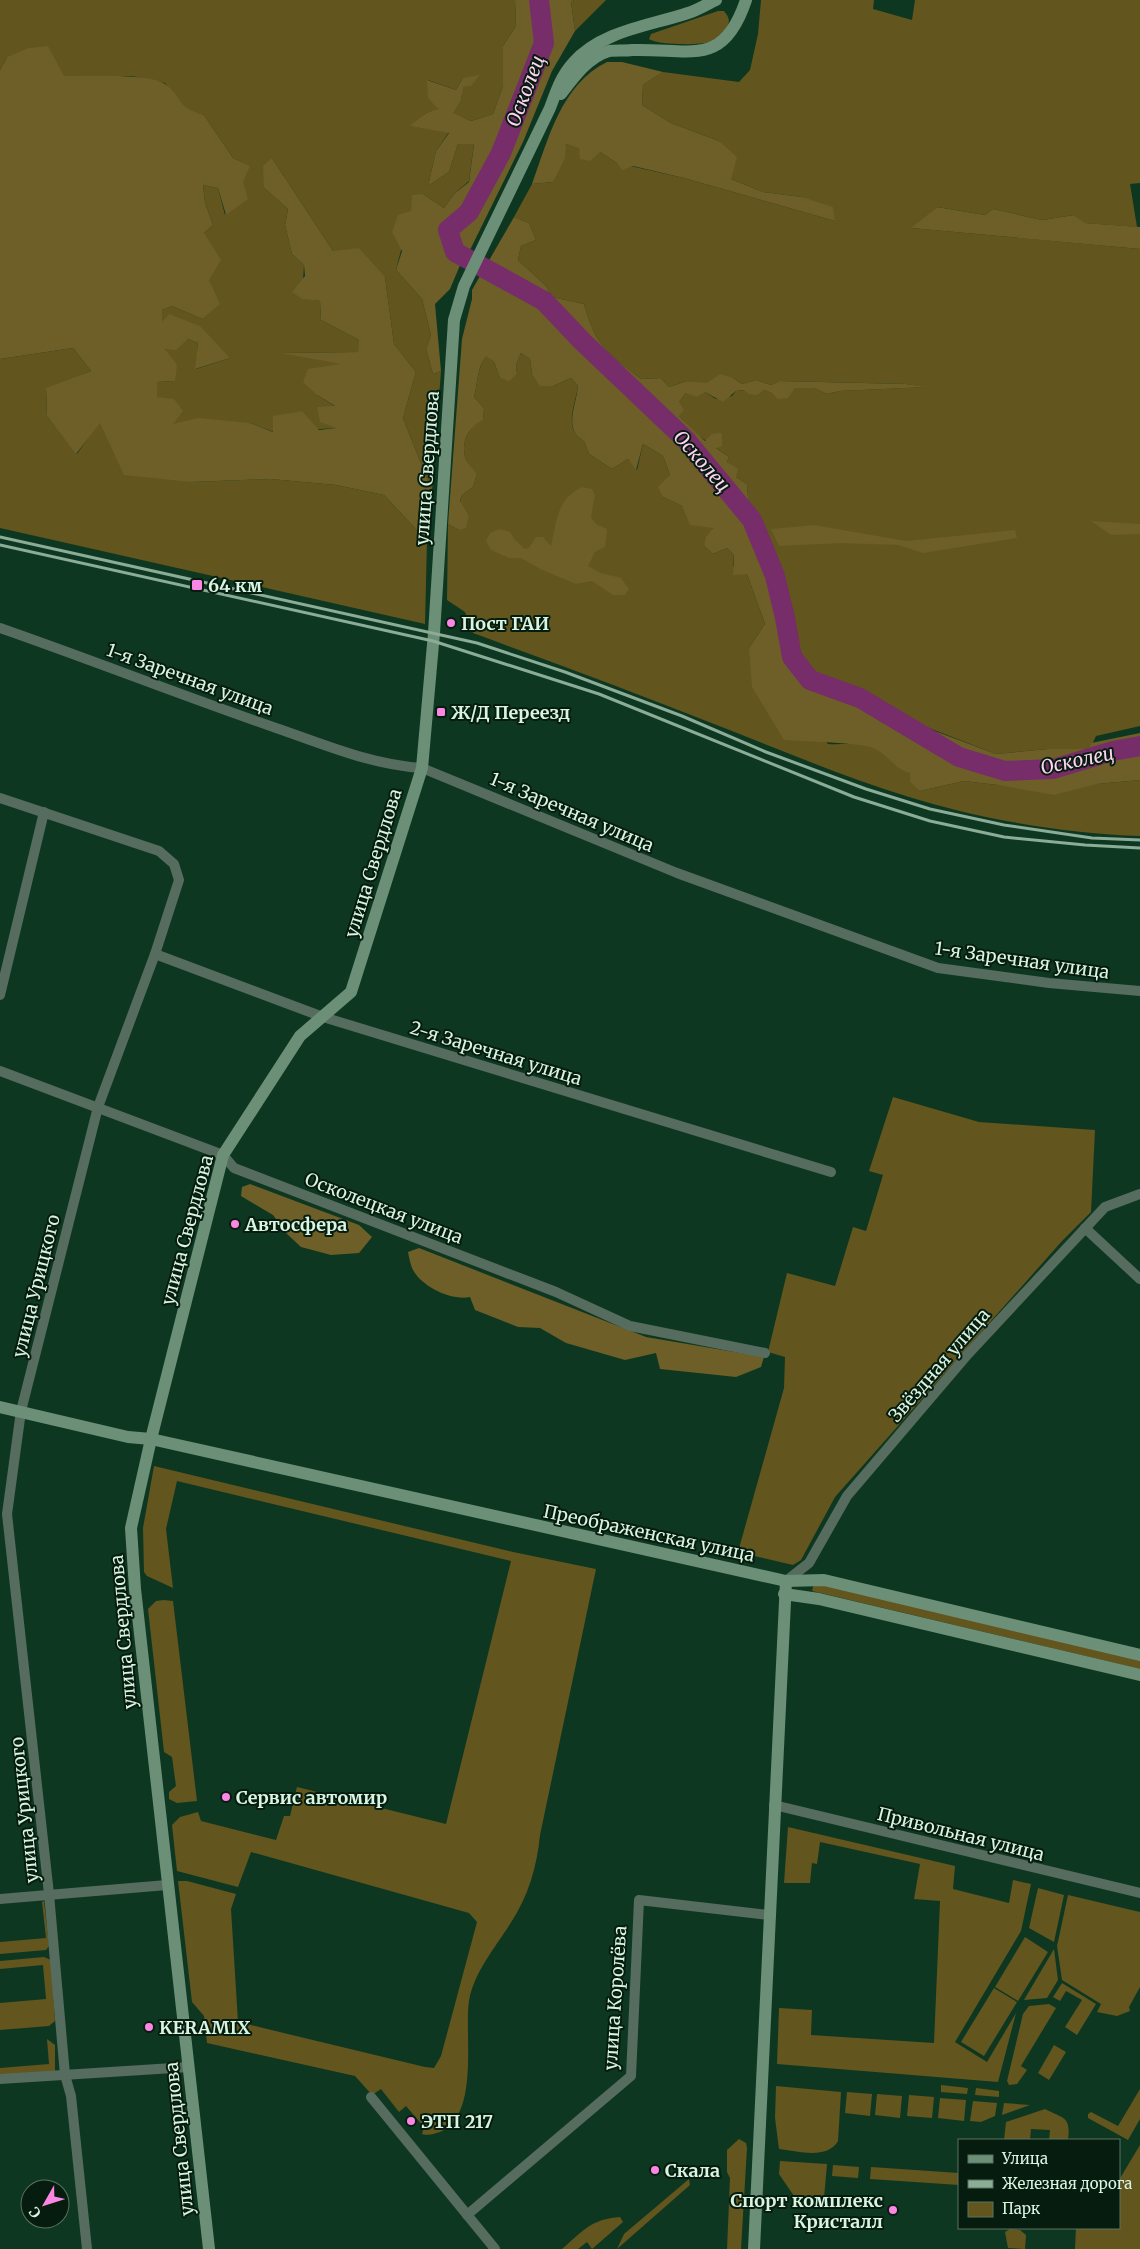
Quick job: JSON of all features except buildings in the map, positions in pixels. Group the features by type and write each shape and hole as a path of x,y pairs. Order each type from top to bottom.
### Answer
{"main road":[{"name":"улица Свердлова","path":"209,2249 135,1589 132,1528 151,1439 223,1155 300,1036 351,992 422,768 434,633 454,320 464,286 565,74 572,64 592,46 615,35 690,12 716,0"},
{"name":"улица Свердлова","path":"550,108 586,65 609,51 701,52 717,46 731,34 746,0"},
{"name":"Преображенская улица","path":"0,1406 128,1437 151,1439 785,1588 819,1599 1140,1676"},
{"name":"Преображенская улица","path":"785,1588 824,1580 1140,1655"},
{"path":"754,2249 785,1588"}],"street":[{"name":"1-я Заречная улица","path":"0,628 345,752 396,766 422,768 677,874 938,968 1049,983 1140,991"},
{"path":"0,798 44,812 0,994"},
{"name":"улица Урицкого","path":"44,812 159,851 174,864 178,880 155,954 98,1106 21,1412 4,1515 49,1894 65,2075 71,2096 86,2249"},
{"name":"2-я Заречная улица","path":"155,954 323,1017 831,1172"},
{"name":"Осколецкая улица","path":"0,1071 98,1106 223,1155 234,1168 556,1292 630,1326 765,1353"},
{"name":"Звёздная улица","path":"785,1588 809,1563 847,1496 968,1354 1105,1207 1140,1194"},
{"path":"1084,1228 1140,1278"},
{"name":"Привольная улица","path":"774,1805 1140,1893"},
{"path":"0,1899 167,1884"},
{"name":"улица Королёва","path":"467,2214 631,2076 639,1900 769,1915"},
{"path":"0,2078 189,2066"},
{"path":"370,2096 495,2249"}],"green space":[{"path":"0,0 515,0 516,26 503,46 503,86 493,114 471,121 452,113 461,101 463,78 456,90 428,80 438,110 426,113 410,126 449,132 436,151 428,186 449,172 458,144 474,143 469,181 454,194 444,208 423,194 411,211 396,270 422,299 431,335 426,349 433,374 441,371 432,491 403,418 416,372 394,344 385,277 333,251 272,158 264,188 288,209 285,225 292,254 304,265 302,298 320,301 321,320 359,340 359,352 283,353 342,364 317,395 336,407 317,407 337,428 274,432 250,423 172,424 157,397 157,382 174,381 165,348 188,339 198,343 196,369 230,358 162,322 162,310 172,306 202,319 209,280 204,233 213,225 205,203 203,185 218,188 225,215 249,166 233,158 204,115 186,110 165,83 132,76 64,76 7,57 0,70"},
{"path":"574,0 606,0 575,31 571,2"},
{"path":"761,0 874,0 873,9 912,20 915,0 1140,0 1140,183 1130,184 1137,227 1084,223 1074,215 1042,220 993,209 985,215 937,207 912,228 1140,249 1140,726 1096,736 1090,749 1048,749 996,754 916,723 863,695 811,676 795,654 790,616 779,573 748,497 747,484 736,477 727,462 729,457 698,435 679,416 679,402 686,393 705,392 716,399 732,396 736,391 745,390 748,394 764,390 773,393 795,388 814,388 827,394 840,391 925,387 906,384 779,381 771,385 756,380 742,384 733,378 707,384 687,381 669,387 661,378 641,379 604,348 593,330 584,304 552,297 546,286 518,260 521,246 536,240 529,223 514,217 532,184 553,182 566,144 600,152 617,163 684,178 835,221 802,197 763,192 731,179 719,141 671,123 642,105 643,85 663,72 739,82 750,70 758,34"},
{"path":"718,11 724,11 728,17 728,26 718,38 707,43 661,43 649,39 651,34"},
{"path":"73,348 91,371 46,389 47,416 77,454 99,422 191,482 271,479 336,485 384,495 427,541 425,624 0,528 0,359"},
{"path":"521,353 530,359 532,374 553,386 571,378 578,386 572,424 574,431 584,441 589,454 612,469 628,459 637,470 643,444 663,456 670,475 663,497 682,506 713,528 704,546 713,554 727,548 734,555 733,566 747,574 765,624 749,648 828,744 867,745 878,749 900,769 911,773 920,791 964,781 998,785 1097,784 1140,780 1140,836 1053,829 1023,824 964,812 909,797 835,772 473,633 465,612 447,600 448,524 459,530 469,515 460,502 462,495 473,487 477,474 465,457 464,445 470,430 483,419 484,408 474,397 479,370 483,360 486,355 494,362 500,378 517,374 516,365"},
{"path":"893,1097 979,1122 1095,1130 1091,1212 1062,1241 835,1497 801,1560 793,1565 738,1552 784,1388 785,1357 768,1352 787,1273 835,1286 853,1227 866,1231 883,1175 869,1171"},
{"path":"154,1466 513,1552 596,1569 534,1870 522,1903 475,1980 469,2001 468,2073 465,2092 461,2109 453,2123 440,2132 429,2135 422,2134 424,2127 406,2106 399,2112 381,2089 372,2095 355,2076 207,2043 204,2016 192,2002 178,1881 187,1881 236,1894 231,1909 238,2022 425,2067 434,2068 441,2056 477,1922 469,1913 251,1852 238,1887 177,1871 172,1825 180,1817 198,1812 201,1821 276,1840 284,1816 290,1816 297,1787 446,1824 511,1561 177,1481 166,1529 173,1588 147,1576 144,1572 143,1528"},
{"path":"814,1583 1140,1660 1140,1669 812,1591"},
{"path":"156,1601 173,1601 197,1801 177,1803 169,1799 169,1792 176,1786 172,1757 164,1752 148,1609"},
{"path":"788,1827 955,1866 953,1889 1009,1903 1013,1880 1031,1884 1021,1931 955,2042 987,2062 1016,2013 998,2082 777,2064 779,2008 812,2010 811,2035 934,2043 940,1901 914,1899 920,1864 820,1842 817,1864 812,1863 810,1883 784,1883"},
{"path":"1038,1888 1064,1895 1054,1942 1029,1928"},
{"path":"1068,1895 1140,1912 1140,1987 1129,2007 1130,2011 1117,2016 1097,2012 1101,2004 1062,1980 1057,1946"},
{"path":"44,1901 49,1946 46,1950 0,1954 0,1942 46,1938 42,1902"},
{"path":"1025,1937 1048,1952 1018,2001 995,1987"},
{"path":"1054,1949 1058,1980 1047,1998 1024,2000"},
{"path":"44,1957 51,1960 55,2021 49,2026 0,2030 0,2003 46,1999 43,1965 0,1969 0,1961"},
{"path":"1062,1983 1096,2004 1077,2035 1065,2027 1082,2000 1066,1991 1060,2001 1053,1997"},
{"path":"994,1988 1017,2002 984,2056 961,2042"},
{"path":"1049,2004 1056,2008 1021,2066 1027,2070 1017,2084 1009,2085 1007,2081 1023,2014 1029,2006"},
{"path":"47,2039 55,2045 55,2073 0,2076 0,2068 49,2064"},
{"path":"1054,2045 1066,2052 1049,2080 1038,2073"},
{"path":"941,2085 968,2088 967,2094 941,2092"},
{"path":"776,2086 841,2092 838,2141 833,2147 827,2151 811,2153 779,2149 775,2118"},
{"path":"976,2088 999,2091 999,2097 975,2095"},
{"path":"1140,2089 1140,2119 1128,2140 1088,2118 1088,2114 1091,2112 1118,2126"},
{"path":"847,2092 872,2094 870,2116 845,2113"},
{"path":"877,2094 902,2096 900,2118 875,2115"},
{"path":"909,2095 934,2097 932,2118 907,2116"},
{"path":"940,2098 966,2100 964,2121 938,2118"},
{"path":"973,2101 997,2103 995,2116 981,2122 970,2121"},
{"path":"1004,2103 1030,2105 1002,2115"},
{"path":"1045,2109 1065,2119 1069,2132 1068,2139 1049,2139 1050,2130 1031,2129 1030,2139 1004,2139 1006,2122"},
{"path":"739,2139 746,2143 747,2148 741,2249 727,2249 730,2178 727,2172 727,2150"},
{"path":"1140,2145 1140,2249 1075,2249 1076,2229 1120,2229 1120,2178"},
{"path":"780,2161 827,2164 824,2198 794,2196 779,2174"},
{"path":"833,2165 859,2167 858,2178 832,2176"},
{"path":"871,2167 958,2173 958,2185 870,2179"},
{"path":"689,2179 690,2185 617,2249 624,2234"},
{"path":"620,2217 623,2222 592,2249 587,2242 578,2249 562,2249 594,2223"},
{"path":"1010,2229 1020,2230 1026,2235 1025,2249 1008,2248 1005,2232"}],"shaded area":[{"path":"515,0 534,0 538,42 495,152 463,209 443,228 450,256 461,263 450,289 435,304 441,371 433,374 426,349 431,335 422,299 396,270 402,251 392,232 398,215 411,211 412,195 423,194 444,208 454,194 469,182 474,144 458,144 449,172 428,186 436,151 449,133 409,126 426,113 438,109 428,98 427,80 456,90 463,78 480,75 471,86 463,87 461,101 453,113 471,121 493,114 503,86 503,46 516,26"},
{"path":"543,0 574,0 571,2 575,31 552,71 523,142 470,250 457,249 453,229 471,215 485,186 504,155 549,43"},
{"path":"48,46 64,76 146,78 165,84 175,93 183,105 194,112 204,115 233,158 250,166 243,182 248,199 226,215 218,188 203,185 205,203 213,225 204,233 221,260 209,280 220,304 202,319 172,306 162,310 162,322 169,314 200,326 230,358 195,369 198,343 188,339 176,350 165,349 177,365 175,381 157,382 157,397 174,399 183,411 173,424 198,418 250,423 273,432 273,416 302,411 319,430 336,428 320,422 317,407 335,406 317,395 303,382 308,369 340,364 280,353 358,352 359,340 321,320 320,301 302,299 292,292 305,276 304,265 292,254 285,225 288,209 264,188 263,166 272,158 333,251 359,248 385,277 394,344 416,372 403,418 432,491 427,541 384,495 336,485 271,479 191,482 124,475 100,423 76,454 47,416 46,388 91,371 73,348 0,359 0,70 7,57 29,48"},
{"path":"607,62 622,62 663,72 643,85 642,105 671,123 719,141 737,157 731,179 763,192 802,197 833,207 835,221 684,178 633,166 622,170 617,163 600,152 590,161 580,159 579,148 566,144 565,158 553,182 532,184 558,115 567,99 578,84 591,72"},
{"path":"937,207 985,215 993,209 1042,220 1074,215 1085,223 1140,227 1140,249 911,228"},
{"path":"514,217 529,223 536,240 521,246 518,260 546,286 552,297 584,304 593,330 604,348 641,379 661,378 669,387 687,381 707,383 720,374 733,378 742,384 756,380 771,385 779,381 906,384 928,387 840,391 827,394 814,388 795,388 788,398 778,399 772,393 764,390 757,395 748,394 744,390 736,391 723,402 705,392 697,397 686,393 679,402 684,410 679,416 705,441 712,434 722,433 722,446 716,448 729,457 727,462 738,469 736,477 747,484 748,497 779,573 790,616 795,654 811,676 863,695 916,724 996,754 1048,749 1089,749 1091,743 1140,733 1140,742 1090,749 1097,763 1140,752 1140,780 1097,784 1054,795 964,781 920,791 910,782 910,773 900,769 873,748 784,740 752,687 749,648 765,624 747,574 733,575 734,555 727,548 713,554 704,546 706,537 713,528 690,525 682,506 663,497 658,487 670,475 663,456 643,444 636,470 628,459 612,469 589,454 584,441 574,431 572,424 578,386 571,378 553,386 540,386 532,374 530,359 521,353 516,365 517,374 509,381 500,378 494,362 486,356 481,365 474,397 484,408 483,420 470,430 464,445 465,457 477,474 473,487 462,495 460,501 469,515 466,528 459,530 448,524 462,339 472,299 472,290"},
{"path":"582,487 592,489 595,495 591,517 596,524 607,529 605,547 595,552 588,566 601,573 621,578 629,589 625,595 613,595 592,581 576,584 540,569 521,558 509,558 491,550 486,541 490,533 499,529 510,532 515,540 525,549 529,548 536,537 543,537 551,546 562,505 573,492"},
{"path":"1091,521 1140,524 1140,534 1111,535"},
{"path":"814,525 906,541 1015,530 1017,538 923,553 898,545 842,543 779,546 771,529"},
{"path":"250,1184 359,1225 372,1237 359,1253 331,1255 301,1247 287,1234 273,1215 241,1196 242,1187"},
{"path":"419,1248 646,1337 764,1357 761,1367 736,1377 660,1369 656,1353 625,1360 566,1343 540,1328 518,1327 475,1310 470,1297 462,1298 445,1294 422,1281 412,1268 408,1252"}],"waterway":[{"name":"Осколец","path":"539,0 544,43 501,153 469,212 448,230 455,252 544,301 583,342 686,440 752,520 775,576 792,657 810,680 860,698 959,757 1005,771 1053,769 1113,751 1140,746"}],"railway":[{"path":"0,537 477,643 565,672 682,716 766,752 866,789 930,809 1004,825 1092,838 1140,840"},
{"path":"0,545 433,641 599,694 854,797 930,821 1004,837 1140,848"}],"place":[{"name":"64 км","path":"197,585"},
{"name":"Пост ГАИ","path":"451,623"},
{"name":"Ж/Д Переезд","path":"441,712"},
{"name":"Автосфера","path":"235,1224"},
{"name":"Сервис автомир","path":"226,1797"},
{"name":"KERAMIX","path":"149,2027"},
{"name":"ЭТП 217","path":"411,2121"},
{"name":"Скала","path":"655,2170"},
{"name":"Спорт комплекс Кристалл","path":"893,2210"}]}
